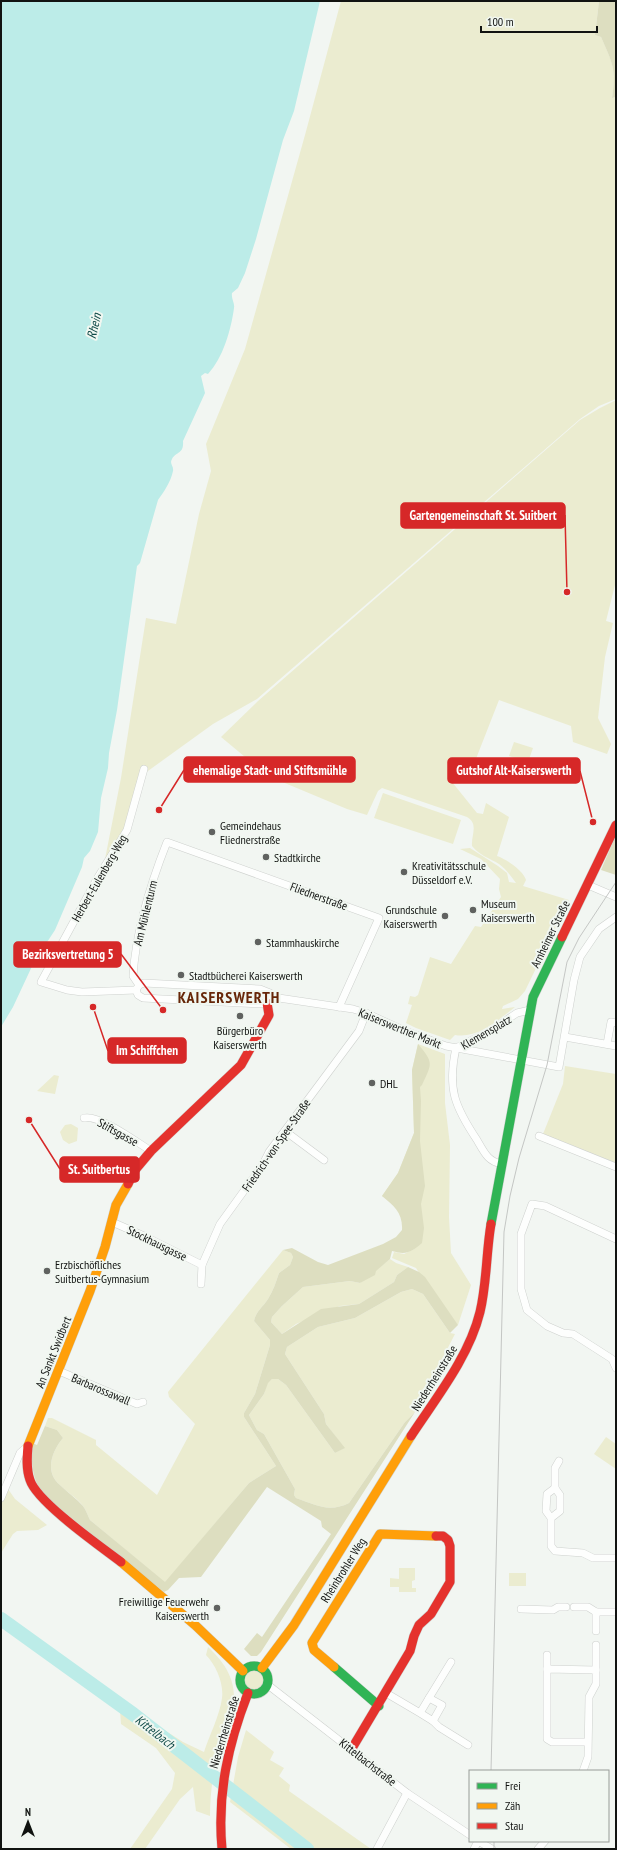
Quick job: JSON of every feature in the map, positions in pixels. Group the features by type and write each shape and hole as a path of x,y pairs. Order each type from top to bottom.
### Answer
{"street":[{"name":"Herbert-Eulenberg-Weg","path":"42,982 98,877 127,830 144,770"},
{"name":"Arnheimer Straße","path":"522,1060 533,997 616,825"},
{"name":"Fliednerstraße","path":"167,842 379,918 339,1006"},
{"name":"Am Mühlenturm","path":"137,987 133,976 136,943 152,883 167,842"},
{"path":"588,885 616,897"},
{"path":"616,917 599,929 580,957 574,980 565,1037 616,1046"},
{"name":"Kaiserswerther Markt","path":"42,982 67,990 82,992 137,987 144,982 260,989 270,993 270,1000"},
{"name":"Kaiserswerther Markt","path":"137,987 138,995 143,998 270,1000 339,1006 366,1013 403,1030 446,1046 456,1048"},
{"name":"An Sankt Swidbert","path":"243,1671 221,1647 191,1621 42,1500 30,1481 27,1466 28,1446 55,1382 90,1291 116,1205 123,1189 135,1170 151,1151 241,1065 269,1015 270,1000"},
{"name":"Klemensplatz","path":"456,1048 480,1037 517,1013 530,1010"},
{"name":"Friedrich-von-Spee-Straße","path":"201,1284 202,1266 220,1224 285,1131 359,1031 366,1013"},
{"path":"606,1044 611,1022 616,1023"},
{"name":"Klemensplatz","path":"456,1048 559,1067 565,1037"},
{"path":"456,1048 451,1078 458,1109 487,1156 498,1164"},
{"name":"Niederrheinstraße","path":"262,1668 279,1648 299,1618 349,1534 456,1367 470,1340 480,1312 498,1164 522,1060"},
{"name":"Stiftsgasse","path":"84,1118 94,1119 108,1125 151,1151"},
{"path":"285,1131 324,1160"},
{"path":"539,1136 616,1167"},
{"path":"616,1239 545,1206 532,1204 521,1234 521,1289 528,1310 547,1326 563,1333 573,1334 612,1359 616,1368"},
{"name":"Stockhausgasse","path":"112,1222 144,1236 202,1266"},
{"name":"Barbarossawall","path":"59,1371 137,1404 143,1402"},
{"path":"1,1498 20,1453 28,1446"},
{"path":"551,1518 560,1512 560,1495 555,1488 555,1468 559,1461"},
{"path":"555,1488 547,1494 546,1512 551,1518 551,1546 555,1551 582,1553 593,1558 616,1558"},
{"name":"Rheinbrohler Weg","path":"351,1750 379,1706 410,1651 411,1642 426,1616 431,1614 450,1582 450,1546 448,1540 443,1536 380,1534 312,1643 314,1650 379,1706"},
{"path":"521,1609 553,1610 558,1607 588,1607 596,1612 616,1612"},
{"path":"596,1612 596,1631"},
{"path":"583,1770 588,1757 589,1697 596,1684 596,1645"},
{"path":"547,1655 547,1739 552,1742 588,1742"},
{"path":"420,1713 450,1662"},
{"path":"243,1671 252,1666 262,1668 268,1675 268,1685"},
{"path":"548,1669 596,1670"},
{"name":"Niederrheinstraße","path":"243,1671 240,1680 241,1685 248,1693 259,1693 268,1685"},
{"name":"Kittelbachstraße","path":"268,1685 407,1793 469,1834"},
{"name":"Niederrheinstraße","path":"222,1849 220,1831 221,1795 225,1766 248,1693"},
{"path":"386,1693 433,1721 439,1727 468,1745"},
{"path":"429,1698 442,1705 433,1721"},
{"path":"377,1849 407,1793"},
{"path":"480,1842 492,1849"}],"green space":[{"path":"341,1 599,1 595,35 601,37 611,59 614,73 612,98 616,97 616,399 599,406 580,419 257,699 213,724 141,776 126,828 105,859 121,778 146,618 176,624 199,514 211,471 206,444 245,349"},
{"path":"599,1 616,1 616,97 612,98 614,73 601,37 595,35"},
{"path":"616,400 616,581 606,621 613,623 605,657 598,718 611,744 607,754 573,742 571,726 499,700 471,774 452,782 477,813 483,814 486,803 509,817 497,856 509,862 521,872 526,880 523,886 569,900 525,991 518,999 503,1006 502,1009 515,1007 495,1023 480,1031 472,1034 455,1035 450,1040 406,1023 412,1005 408,1004 410,996 415,997 418,995 430,957 451,964 475,926 481,927 501,897 499,889 500,879 481,859 460,849 470,848 507,873 509,882 516,883 502,866 481,854 472,846 474,826 471,820 467,817 382,788 378,791 367,815 347,809 268,776 221,737 258,701 580,420"},
{"path":"514,742 533,748 528,762 509,756"},
{"path":"383,793 461,820 453,844 374,818"},
{"path":"616,835 616,875 601,870"},
{"path":"418,1044 445,1054 445,1103 450,1145 449,1217 451,1253 471,1285 458,1325 443,1310 416,1268 392,1258 394,1252 404,1254 414,1249 406,1212 382,1196 398,1173 414,1133 412,1070"},
{"path":"418,1044 427,1055 430,1063 428,1072 420,1087 420,1141 425,1186 421,1204 424,1228 422,1243 408,1252 401,1253 392,1251 390,1259 376,1271 375,1275 360,1283 350,1281 303,1287 282,1306 272,1317 271,1322 282,1334 321,1309 359,1304 394,1282 397,1275 408,1267 419,1272 425,1277 458,1325 450,1333 423,1294 412,1289 401,1292 355,1318 318,1327 287,1347 285,1354 324,1414 326,1424 345,1448 335,1453 286,1385 278,1379 272,1379 268,1383 264,1394 249,1415 257,1430 264,1434 295,1489 294,1495 296,1498 329,1508 342,1506 349,1503 405,1422 415,1412 261,1652 257,1656 251,1656 244,1649 257,1633 262,1637 331,1534 322,1527 321,1521 267,1487 201,1577 179,1578 168,1590 164,1592 45,1497 37,1484 33,1472 32,1443 37,1445 45,1426 57,1430 63,1438 53,1455 51,1462 52,1474 55,1480 78,1500 86,1511 90,1520 165,1582 249,1483 276,1466 244,1417 244,1413 255,1394 270,1345 270,1340 254,1321 258,1312 270,1296 279,1273 290,1265 293,1257 291,1253 283,1250 292,1248 318,1262 328,1265 383,1244 396,1237 402,1230 401,1219 397,1210 382,1196 398,1173 414,1133 412,1070"},
{"path":"565,1066 616,1074 616,1163 543,1134 563,1084"},
{"path":"54,1075 59,1076 55,1094 37,1091"},
{"path":"71,1124 78,1128 77,1141 69,1144 63,1140 60,1132 65,1125"},
{"path":"283,1250 291,1253 293,1257 290,1265 279,1273 270,1296 258,1312 254,1321 270,1340 270,1345 255,1394 244,1413 244,1417 276,1466 249,1483 165,1583 90,1520 85,1509 80,1503 55,1480 52,1474 51,1462 59,1443 63,1438 57,1430 45,1426 48,1418 52,1418 96,1440 96,1445 157,1495 195,1424 169,1397 168,1392"},
{"path":"390,1259 396,1263 408,1267 397,1275 394,1282 359,1304 340,1306 296,1324 282,1334 271,1322 272,1317 282,1306 303,1287 350,1281 360,1283"},
{"path":"412,1289 423,1294 450,1333 455,1334 415,1412 405,1422 349,1503 342,1506 329,1508 296,1498 294,1495 295,1489 264,1434 257,1430 249,1415 264,1394 267,1383 272,1379 278,1379 286,1385 335,1453 344,1448 326,1424 324,1414 285,1354 287,1347 318,1327 355,1318 401,1292"},
{"path":"606,1437 616,1444 616,1469 594,1454"},
{"path":"8,1489 15,1499 47,1525 38,1530 17,1531 13,1534 1,1553 1,1502"},
{"path":"399,1568 415,1568 415,1580 412,1581 412,1588 416,1588 416,1592 399,1592 399,1587 390,1587 390,1578 399,1579"},
{"path":"509,1573 526,1573 526,1586 509,1586"},
{"path":"208,1647 219,1658 227,1670 234,1692 232,1711 219,1743 215,1761 210,1816 196,1811 193,1787 180,1799 145,1849 130,1849 172,1789 175,1773 156,1748 121,1724 120,1710 141,1715 183,1742 204,1752 219,1711 222,1698 222,1687 218,1675 210,1659 206,1655"},
{"path":"254,1670 261,1673 264,1680 261,1687 254,1690 247,1687 244,1680 247,1673"},
{"path":"246,1730 274,1752 270,1760 284,1768 279,1776 290,1785 289,1791 371,1849 291,1849 230,1802 238,1757"}],"water":[{"name":"Rhein","path":"1,1 320,1 294,111 283,140 256,239 245,273 238,288 232,293 234,306 233,316 226,343 218,360 208,374 205,373 201,376 205,393 183,441 180,452 174,456 171,461 173,469 172,475 158,500 140,563 137,566 108,768 101,798 98,832 90,851 84,858 82,867 55,930 34,962 13,1007 1,1027"}],"waterway":[{"name":"Kittelbach","path":"1,1619 133,1714 307,1849"}],"tram line":[{"path":"491,1770 504,1232 510,1196 519,1158 547,1065 567,962 579,938 616,882"},
{"path":"494,1842 494,1849"}],"traffic: fast":[{"path":"491,1224 533,997 562,937"},
{"path":"254,1666 260,1667 264,1670 267,1674 268,1680 267,1686 264,1690 260,1693 254,1694 248,1693 244,1690 241,1686 240,1680 241,1674 244,1670 248,1667 254,1666"},
{"path":"334,1667 379,1706"}],"traffic: slow":[{"path":"28,1446 90,1291 105,1247 116,1205 128,1184"},
{"path":"262,1668 294,1625 411,1436"},
{"path":"334,1667 314,1650 312,1643 380,1534 436,1536"},
{"path":"121,1562 195,1625 243,1671"}],"traffic: jam":[{"path":"562,937 616,825"},
{"path":"128,1184 135,1170 151,1151 241,1065 269,1015 267,1003"},
{"path":"411,1436 451,1377 475,1329 484,1290 491,1224"},
{"path":"28,1446 28,1472 35,1489 44,1500 70,1523 121,1562"},
{"path":"351,1750 410,1651 419,1625 431,1614 450,1582 450,1546 448,1540 443,1536 436,1536"},
{"path":"222,1849 221,1809 226,1770 235,1731 248,1693"}],"place":[{"name":"Gartengemeinschaft St. Suitbert","path":"567,592"},
{"name":"ehemalige Stadt- und Stiftsmühle","path":"159,810"},
{"name":"Gutshof Alt-Kaiserswerth","path":"593,822"},
{"name":"Gemeindehaus Fliednerstraße","path":"212,832"},
{"name":"Stadtkirche","path":"266,857"},
{"name":"Kreativitätsschule Düsseldorf e.V.","path":"404,872"},
{"name":"Museum Kaiserswerth","path":"473,910"},
{"name":"Grundschule Kaiserswerth","path":"445,916"},
{"name":"Stammhauskirche","path":"258,942"},
{"name":"Stadtbücherei Kaiserswerth","path":"181,975"},
{"name":"Im Schiffchen","path":"93,1007"},
{"name":"Bezirksvertretung 5","path":"163,1010"},
{"name":"Bürgerbüro Kaiserswerth","path":"240,1016"},
{"name":"DHL","path":"372,1083"},
{"name":"St. Suitbertus","path":"29,1120"},
{"name":"Erzbischöfliches Suitbertus-Gymnasium","path":"47,1271"},
{"name":"Freiwillige Feuerwehr Kaiserswerth","path":"217,1608"}],"district":[{"name":"KAISERSWERTH","path":"229,997"}]}
